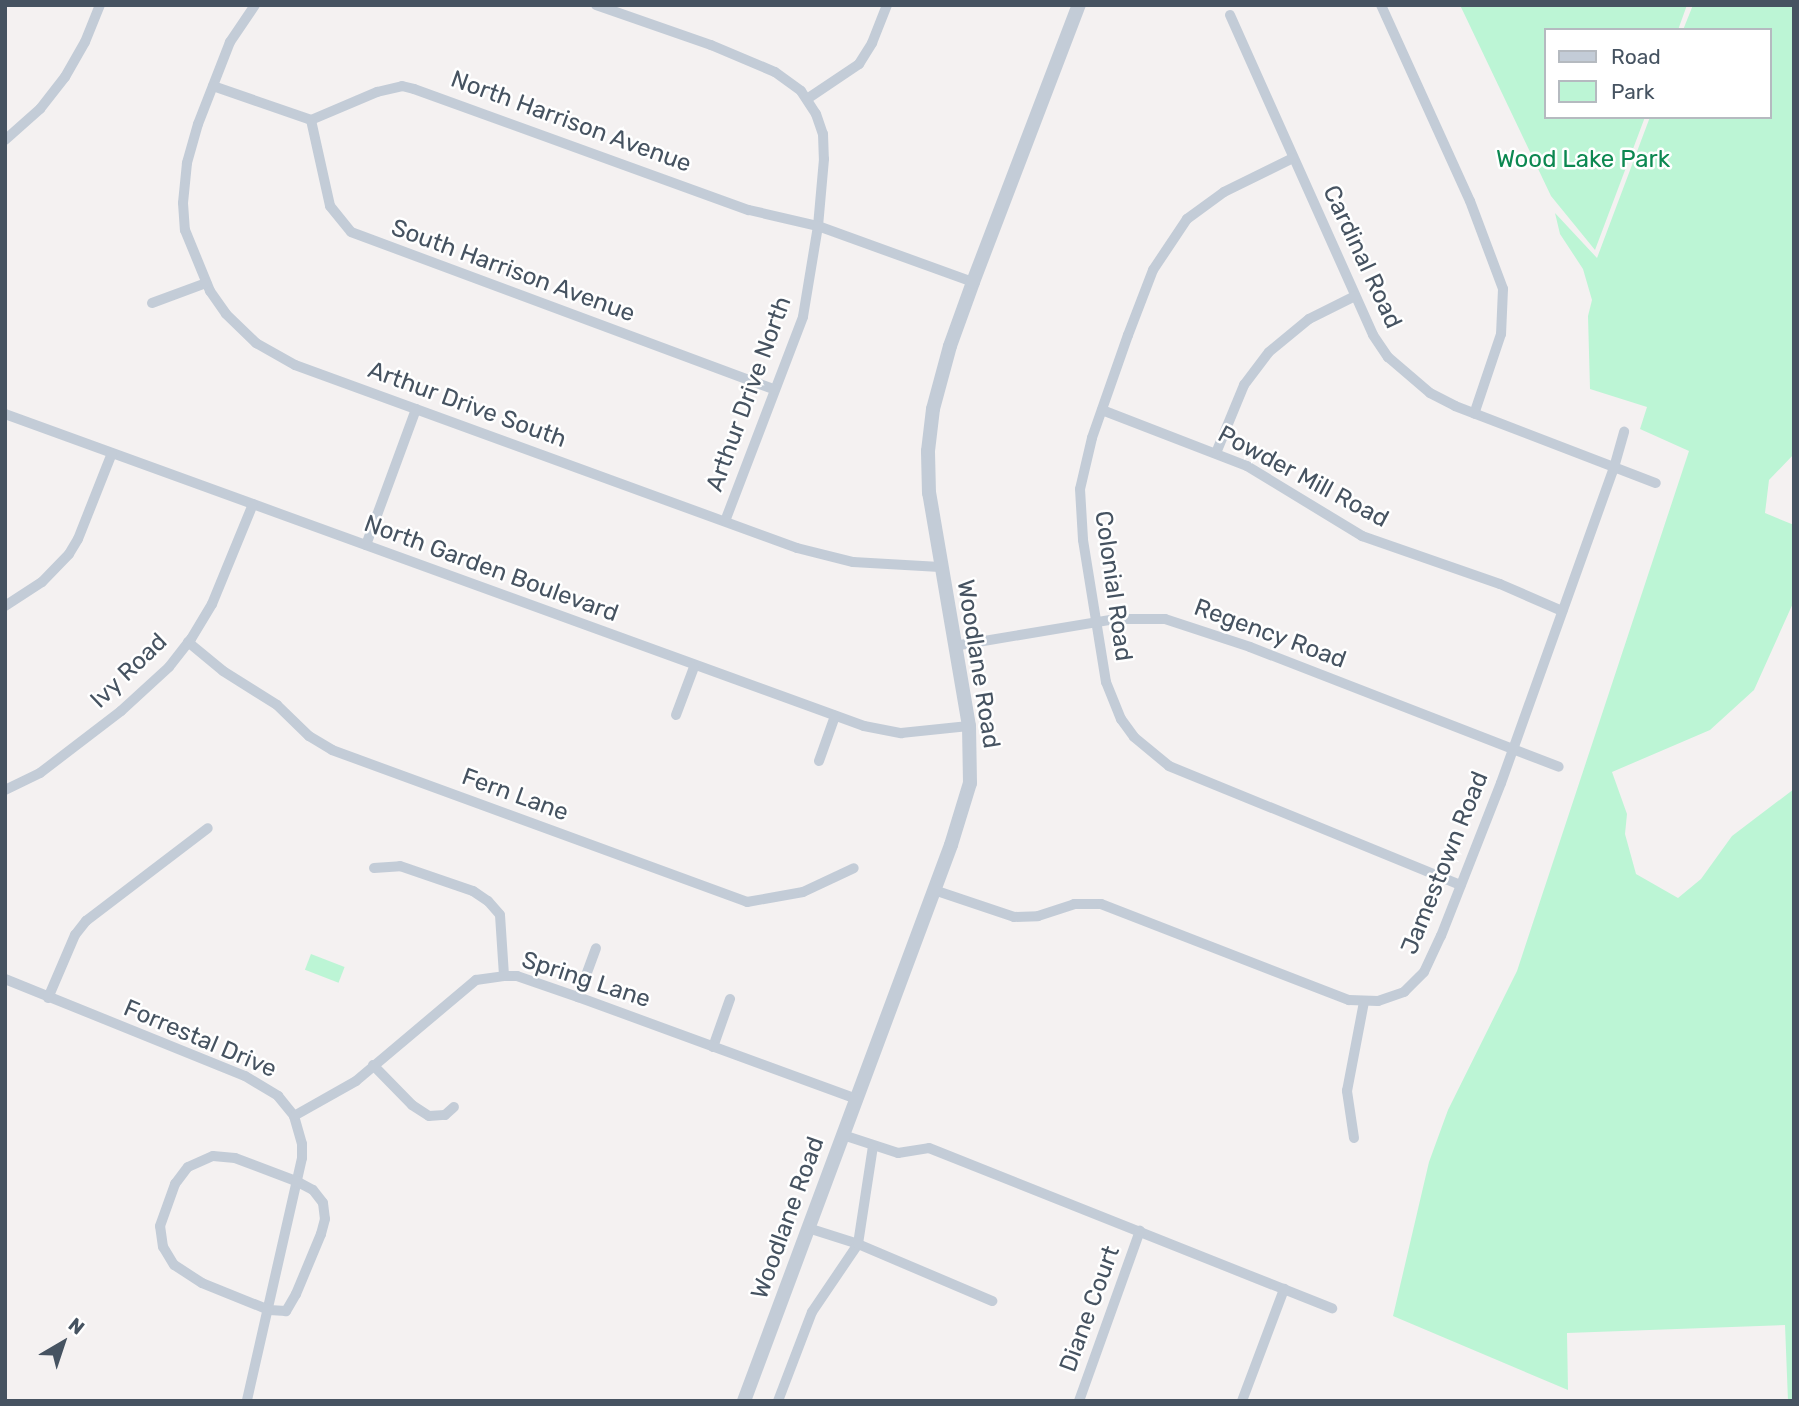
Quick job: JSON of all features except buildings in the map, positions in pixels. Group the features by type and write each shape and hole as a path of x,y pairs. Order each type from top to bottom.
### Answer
{"street":[{"path":"5,140 40,109 65,77 85,41 100,5"},
{"path":"255,5 230,42 213,86 311,120"},
{"name":"Arthur Drive North","path":"596,5 751,61 794,83 816,114 824,147 818,226 803,317 725,522"},
{"path":"807,99 859,64 872,43 887,5"},
{"name":"Woodlane Road","path":"744,1401 934,890 970,783 969,726 929,493 930,429 937,388 973,282 1079,5"},
{"path":"1381,5 1469,201 1503,289 1501,334 1474,414"},
{"name":"Cardinal Road","path":"1230,15 1379,347 1397,367 1430,393 1474,414 1656,482"},
{"name":"Arthur Drive South","path":"213,86 194,136 183,190 185,230 206,283 226,314 268,352 797,548 853,562 940,567"},
{"name":"North Harrison Avenue","path":"311,120 377,92 402,86 749,210 818,226 973,282"},
{"name":"South Harrison Avenue","path":"311,120 330,206 351,232 775,390"},
{"name":"Colonial Road","path":"1293,158 1213,198 1187,219 1172,238 1148,282 1102,410 1084,463 1080,489 1083,540 1106,682 1112,700 1134,737 1149,753 1191,777 1461,885"},
{"path":"152,303 206,283"},
{"path":"1216,453 1244,385 1269,352 1309,319 1355,296"},
{"path":"366,545 416,409"},
{"name":"Powder Mill Road","path":"1102,410 1259,472 1362,536 1500,584 1562,611"},
{"name":"North Garden Boulevard","path":"5,414 694,667 864,726 901,733 969,726"},
{"name":"Jamestown Road","path":"934,890 1014,917 1038,916 1074,904 1101,904 1335,996 1364,1002 1392,997 1415,983 1437,948 1513,748 1615,466 1624,432"},
{"path":"5,606 42,582 69,554 78,539 112,453"},
{"name":"Ivy Road","path":"5,790 40,773 121,711 169,667 188,642 217,592 253,504"},
{"name":"Regency Road","path":"954,646 1098,622 1149,617 1181,622 1559,767"},
{"name":"Fern Lane","path":"188,642 223,671 277,705 293,717 309,736 332,750 747,902 803,892 854,868"},
{"path":"676,715 694,667"},
{"path":"819,761 835,716"},
{"path":"48,998 75,934 86,922 208,828"},
{"path":"374,868 400,866 473,891 488,901 500,915 504,975"},
{"path":"578,997 596,948"},
{"name":"Spring Lane","path":"294,1116 356,1081 476,980 504,975 517,976 578,997 856,1099"},
{"name":"Forrestal Drive","path":"5,979 245,1076 278,1096 294,1116"},
{"path":"713,1047 730,999"},
{"path":"1354,1138 1347,1091 1364,1002"},
{"path":"373,1065 412,1105 429,1116 445,1115 454,1107"},
{"path":"247,1401 296,1181 302,1144 294,1116"},
{"path":"843,1135 898,1153 929,1148 1332,1308"},
{"path":"778,1401 812,1312 858,1244 873,1146"},
{"path":"205,1158 234,1158 296,1181 318,1196 325,1219 290,1307 280,1312 269,1310 202,1283 174,1265 160,1237 162,1215 181,1175 205,1158"},
{"path":"808,1228 858,1244 992,1301"},
{"name":"Diane Court","path":"1079,1401 1140,1231"},
{"path":"1242,1401 1284,1289"}],"green space":[{"name":"Wood Lake Park","path":"1460,5 1687,5 1679,28 1544,28 1544,119 1644,119 1595,250 1551,196"},
{"path":"1693,5 1794,5 1794,454 1769,480 1765,513 1794,525 1794,601 1754,690 1710,730 1612,772 1627,814 1625,834 1636,874 1678,898 1701,879 1732,836 1794,789 1794,1401 1788,1401 1785,1325 1567,1333 1568,1390 1393,1316 1429,1162 1448,1110 1517,971 1689,451 1640,429 1647,407 1590,389 1588,316 1592,300 1583,269 1560,234 1555,213 1597,258 1649,119 1771,119 1771,28 1684,28"},
{"path":"311,954 345,967 339,983 305,970"}]}
